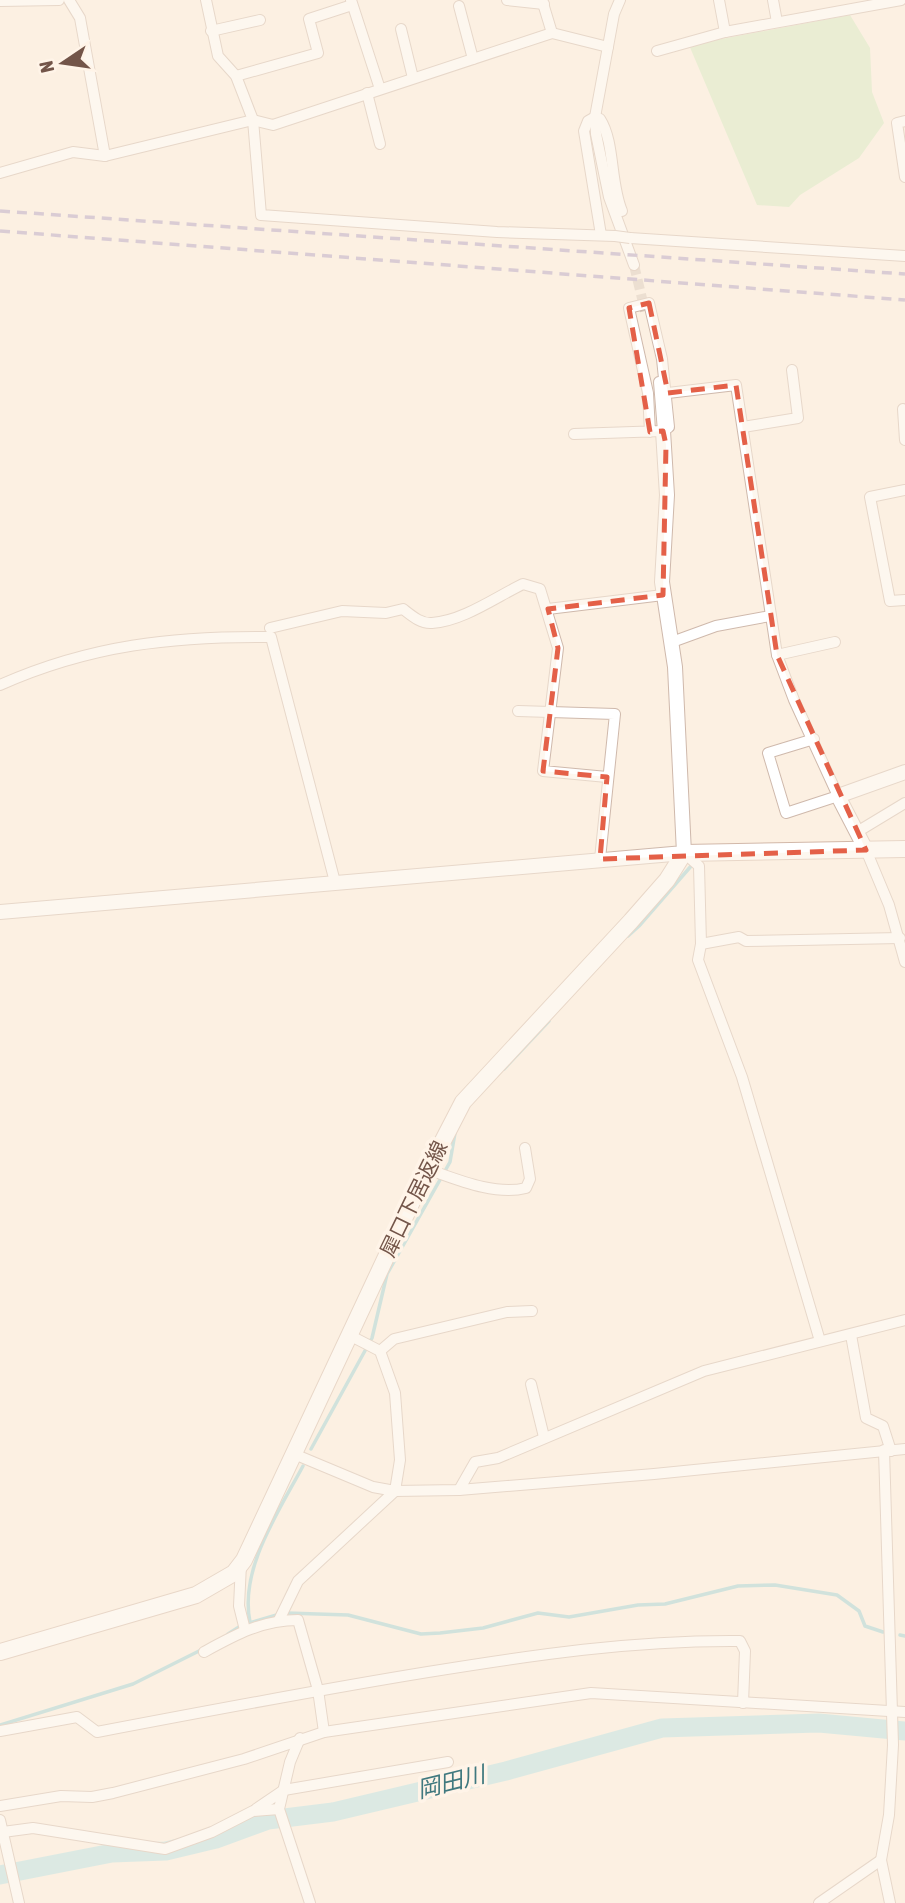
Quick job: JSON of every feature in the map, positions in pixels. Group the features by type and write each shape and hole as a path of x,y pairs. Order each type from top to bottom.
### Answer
{"main road":[{"path":"684,853 905,849"},
{"name":"犀口下居返線","path":"0,1652 196,1595 219,1584 241,1564 427,1169 463,1102 631,921 667,880 684,853"}],"street":[{"path":"0,1 59,0"},
{"path":"69,0 80,18 105,156"},
{"path":"206,0 211,31 219,56 236,76 253,120 261,215 905,256"},
{"path":"507,0 543,2 552,33"},
{"path":"620,0 595,117 609,197 634,265"},
{"path":"719,0 725,32"},
{"path":"773,0 777,22"},
{"path":"657,51 725,32 901,0"},
{"path":"236,76 318,53 309,19 352,3 380,89"},
{"path":"459,6 473,59"},
{"path":"211,31 260,20"},
{"path":"401,29 413,78"},
{"path":"0,173 73,152 105,156 253,120 273,125 552,33 608,47"},
{"path":"367,93 380,144"},
{"path":"595,117 588,121 584,131 601,235"},
{"path":"595,117 600,119 605,128 617,201 631,238"},
{"path":"905,121 897,123 905,177"},
{"path":"574,434 657,431 669,427 668,393 649,303 629,308 657,431 667,460 663,595 673,642 684,853"},
{"path":"645,311 658,373 657,431"},
{"path":"743,427 798,418 792,370"},
{"path":"668,393 736,385 777,655 794,700 866,850 900,938 905,962"},
{"path":"903,409 905,440"},
{"path":"905,490 870,497 890,601 905,600"},
{"path":"270,628 342,611 386,612 404,609 416,620 431,624 452,619 523,583 540,589 548,608 558,648 543,771 607,777"},
{"path":"548,608 663,595"},
{"path":"673,642 716,626 770,616"},
{"path":"0,685 90,652 128,644 207,636 271,637 335,882"},
{"path":"777,655 835,642"},
{"path":"518,711 615,714 600,859"},
{"path":"814,739 768,753 786,813 905,772"},
{"path":"857,832 905,803"},
{"path":"0,912 684,853 699,866 701,944 698,960 742,1077 820,1341"},
{"path":"701,944 739,937 746,941 900,938"},
{"path":"427,1169 461,1180 515,1191 526,1188 530,1179 525,1148"},
{"path":"380,1350 394,1339 507,1312 532,1311"},
{"path":"459,1490 475,1462 498,1458 704,1371 905,1320"},
{"path":"280,1615 298,1581 395,1491 400,1460 395,1393 380,1350 349,1335"},
{"path":"851,1335 866,1418 883,1426 888,1450 897,1715 889,1815 880,1860 890,1903"},
{"path":"531,1384 544,1437"},
{"path":"294,1454 373,1487 395,1491 459,1490 654,1474 905,1449"},
{"path":"241,1564 239,1606 243,1625"},
{"path":"204,1652 243,1625 280,1615 298,1620 318,1690 324,1732"},
{"path":"0,1731 77,1717 97,1732 318,1690 558,1651 682,1641 740,1641 746,1651 743,1703"},
{"path":"0,1806 61,1796 92,1797 113,1793 244,1759 324,1732 592,1693 897,1715"},
{"path":"300,1738 290,1762 279,1808 310,1903"},
{"path":"3,1838 33,1828 165,1849 212,1832 253,1811 284,1790 448,1762"},
{"path":"253,1811 279,1808"},
{"path":"0,1820 19,1903"},
{"path":"819,1903 880,1860"}],"highlighted area":[{"path":"649,303 668,393 736,385 777,655 866,850 600,859 607,777 543,771 558,648 548,609 663,595 666,445 663,431 650,432 629,308"}],"green space":[{"path":"850,15 870,48 872,92 884,123 859,158 800,195 789,207 757,205 689,45"}],"waterway":[{"path":"628,936 692,865"},
{"path":"504,1069 549,1021"},
{"path":"311,1449 372,1338 387,1274 450,1162 455,1133"},
{"path":"250,1622 248,1602 256,1561 263,1541 303,1466"},
{"path":"287,1613 348,1615 421,1634 440,1633 483,1628 538,1613 569,1617 638,1605 665,1604 738,1586 775,1585 837,1595 859,1611 865,1626 883,1632"},
{"path":"228,1634 242,1625 280,1614"},
{"path":"900,1635 905,1636"},
{"path":"0,1725 133,1684 201,1650"},
{"name":"岡田川","path":"0,1875 112,1853 166,1851 216,1839 268,1820 333,1812 506,1771 662,1728 819,1723 905,1731"}],"tunnel":[{"path":"634,265 645,311"}],"railway":[{"path":"0,211 905,274"},
{"path":"0,231 905,300"}]}
